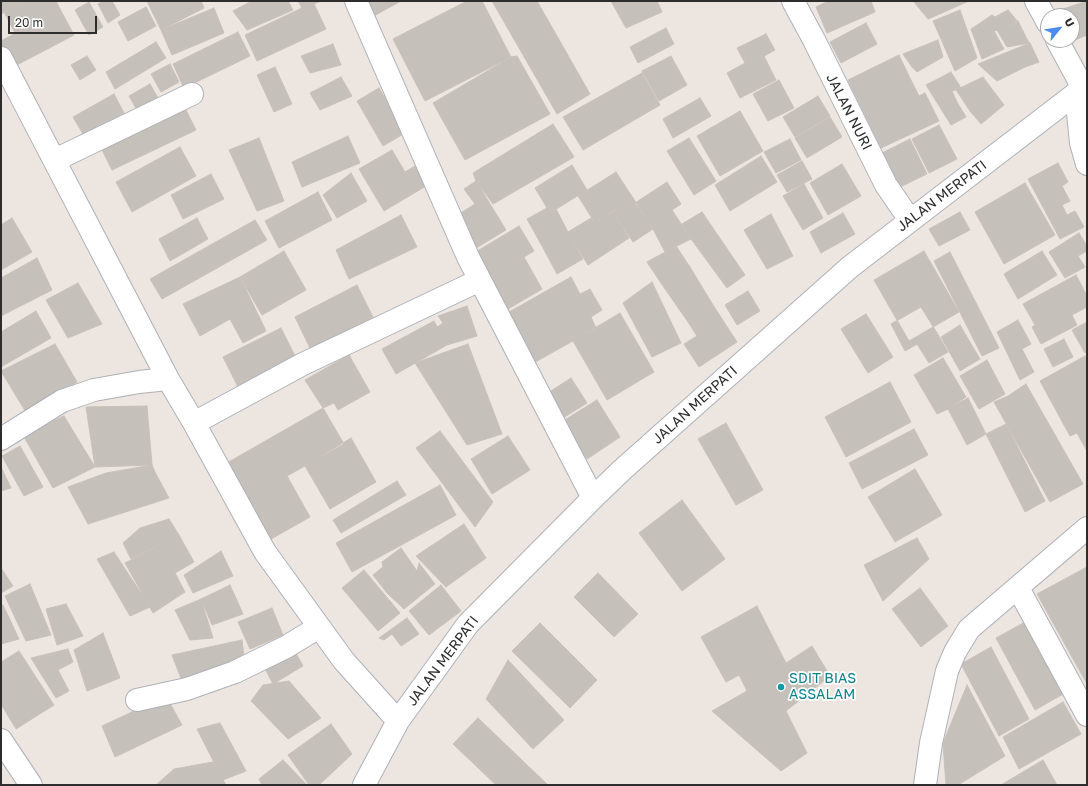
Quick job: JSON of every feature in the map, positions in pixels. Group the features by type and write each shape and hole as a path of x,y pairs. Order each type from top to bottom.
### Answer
{"street":[{"path":"356,1 458,234 480,280 593,498"},
{"name":"JALAN NURI","path":"793,1 886,185 910,220"},
{"path":"1062,48 1085,86 1078,114 1080,143 1087,164"},
{"path":"1,58 168,379 265,552 344,661 398,721"},
{"name":"JALAN MERPATI","path":"364,785 398,721 468,624 593,498 850,267 1085,86"},
{"path":"54,160 192,94"},
{"path":"194,423 303,364 480,280"},
{"path":"1,439 62,401 94,390 139,382 168,379"},
{"path":"925,785 930,743 947,670 968,629 1087,528"},
{"path":"1018,588 1087,715"},
{"path":"137,700 188,688 235,672 286,647 319,627"},
{"path":"1,740 31,785"}],"building":[{"path":"1,1 25,1 1,14"},
{"path":"25,1 56,1 60,9 15,33 4,12"},
{"path":"103,1 112,1 120,15 108,23 98,4"},
{"path":"147,1 201,1 204,8 161,30"},
{"path":"252,1 288,1 293,10 247,30 233,11"},
{"path":"298,1 321,1 314,4 326,29 257,61 245,35 302,8"},
{"path":"363,1 401,1 372,17"},
{"path":"467,1 482,1 511,57 425,101 393,39"},
{"path":"492,1 537,1 590,94 557,114"},
{"path":"611,1 657,1 662,12 626,28"},
{"path":"829,1 871,1 875,12 827,33 816,7"},
{"path":"969,1 928,19 914,2"},
{"path":"1087,1 1087,35 1080,38 1080,8 1066,8"},
{"path":"89,2 103,27 89,35 75,10"},
{"path":"146,7 156,26 128,41 118,22"},
{"path":"214,8 224,33 172,55 161,30"},
{"path":"60,9 74,35 11,68 1,50 1,41"},
{"path":"960,10 977,58 955,71 933,21"},
{"path":"1008,10 1018,22 994,31 1004,49 982,59 971,29 992,15 995,17"},
{"path":"1018,21 1029,43 1007,47 997,30"},
{"path":"866,23 877,44 841,63 830,42"},
{"path":"666,28 674,44 638,63 630,47"},
{"path":"238,32 250,56 184,88 173,64"},
{"path":"766,34 775,50 764,56 776,80 740,98 727,73 745,63 737,48"},
{"path":"938,40 943,57 917,72 903,54"},
{"path":"156,42 166,58 115,89 106,72"},
{"path":"1030,43 1039,62 1025,67 997,81 978,64"},
{"path":"333,44 341,65 310,73 301,56"},
{"path":"899,55 907,72 856,97 848,80"},
{"path":"87,56 96,70 80,80 71,65"},
{"path":"517,56 550,114 465,160 433,103 511,57"},
{"path":"671,56 687,85 659,101 642,71"},
{"path":"170,64 179,82 161,92 151,74"},
{"path":"275,67 292,104 274,112 257,75"},
{"path":"907,72 919,96 868,121 856,97"},
{"path":"951,72 961,88 952,91 966,117 951,125 926,85"},
{"path":"642,73 660,105 583,150 563,117"},
{"path":"341,77 352,96 320,110 310,93"},
{"path":"983,77 1004,105 981,124 956,90"},
{"path":"779,80 794,108 768,121 753,94"},
{"path":"150,84 158,98 137,110 129,96"},
{"path":"379,88 405,133 383,146 357,101"},
{"path":"925,93 939,121 881,148 868,121"},
{"path":"114,94 124,113 84,136 73,117"},
{"path":"818,96 830,116 795,137 783,117"},
{"path":"700,98 711,116 673,138 663,119"},
{"path":"183,104 196,130 112,170 99,144"},
{"path":"740,111 763,151 720,176 697,136"},
{"path":"830,117 842,137 807,158 795,138"},
{"path":"553,124 574,157 493,204 476,181 473,173"},
{"path":"939,125 957,159 929,173 912,139"},
{"path":"348,136 360,163 302,187 292,162"},
{"path":"259,138 284,201 257,211 229,150"},
{"path":"689,138 716,181 694,195 667,151"},
{"path":"790,139 801,160 776,173 764,152"},
{"path":"910,139 927,174 898,188 882,153"},
{"path":"180,147 196,176 132,212 116,182"},
{"path":"392,150 405,172 415,166 426,186 384,211 359,169"},
{"path":"761,156 777,182 730,211 715,185"},
{"path":"802,161 812,179 787,192 777,175"},
{"path":"1058,163 1068,182 1062,186 1070,201 1062,205 1067,215 1075,211 1084,227 1060,239 1028,179"},
{"path":"842,164 861,196 828,215 810,183"},
{"path":"572,165 587,190 550,213 535,188"},
{"path":"616,172 633,198 595,223 578,196"},
{"path":"351,173 367,201 337,218 323,195"},
{"path":"211,174 224,199 183,219 171,195"},
{"path":"476,181 506,230 471,251 460,233 469,228 459,214 475,204 464,189"},
{"path":"667,182 681,204 672,210 691,239 665,252 653,229 635,203"},
{"path":"1025,183 1055,235 1004,264 975,212"},
{"path":"804,184 823,218 803,230 783,196"},
{"path":"318,192 332,220 279,248 265,221"},
{"path":"633,198 653,229 633,242 613,212"},
{"path":"547,208 550,213 556,209 568,232 542,246 527,219"},
{"path":"613,212 629,238 588,265 568,232 591,218 595,223"},
{"path":"702,212 745,275 727,288 691,239 682,224"},
{"path":"960,212 970,230 939,246 929,229"},
{"path":"843,213 855,234 821,253 810,232"},
{"path":"771,214 793,256 767,269 744,230"},
{"path":"401,215 417,247 349,279 336,250"},
{"path":"12,218 32,252 1,270 1,225"},
{"path":"197,218 208,239 170,261 159,239"},
{"path":"255,220 267,240 162,299 150,279"},
{"path":"519,226 534,251 524,257 542,289 503,312 469,256"},
{"path":"568,232 583,259 557,274 542,246"},
{"path":"1079,233 1087,246 1087,251 1078,256 1085,267 1065,278 1049,252"},
{"path":"676,246 690,267 663,286 647,262"},
{"path":"284,251 306,290 262,315 240,277"},
{"path":"924,251 959,312 909,341 874,280"},
{"path":"1042,251 1057,275 1018,299 1004,274"},
{"path":"950,252 999,348 982,356 934,261"},
{"path":"37,258 52,290 1,316 1,278"},
{"path":"690,267 713,305 688,322 663,286"},
{"path":"1076,275 1087,296 1087,307 1072,315 1077,325 1041,344 1032,327 1035,325 1023,304"},
{"path":"240,277 266,331 243,343 230,319 200,336 183,304"},
{"path":"571,277 580,294 590,289 602,310 591,317 596,328 530,365 502,316"},
{"path":"652,282 681,343 652,357 623,303"},
{"path":"78,283 102,324 68,338 46,300"},
{"path":"357,285 373,317 311,350 295,317"},
{"path":"748,291 760,311 737,325 725,305"},
{"path":"713,305 737,342 699,367 684,344 697,336 688,322"},
{"path":"467,306 477,336 447,345 437,327 443,323 438,316"},
{"path":"921,307 937,333 905,351 891,324"},
{"path":"36,311 51,338 1,367 1,332"},
{"path":"620,313 654,372 607,400 573,341"},
{"path":"866,314 893,357 868,373 841,329"},
{"path":"1018,320 1031,344 1022,349 1034,372 1020,380 997,332"},
{"path":"434,321 447,345 396,374 382,349"},
{"path":"1087,322 1087,352 1085,353 1072,330"},
{"path":"960,325 980,359 960,371 941,337"},
{"path":"281,328 298,362 240,391 223,357"},
{"path":"937,333 948,352 929,363 917,344"},
{"path":"1064,339 1073,357 1053,367 1044,349"},
{"path":"55,344 77,382 27,414 1,371"},
{"path":"468,344 502,434 467,445 415,363"},
{"path":"349,355 370,392 338,410 334,403 323,408 305,380"},
{"path":"1085,356 1087,359 1087,451 1077,433 1070,436 1040,381"},
{"path":"943,358 966,397 948,409 937,414 914,375"},
{"path":"987,360 1005,394 979,409 960,376"},
{"path":"571,378 587,403 558,421 543,396"},
{"path":"890,382 911,422 846,457 825,417"},
{"path":"1026,384 1083,484 1050,502 994,402 1008,396"},
{"path":"968,398 986,434 967,445 948,409"},
{"path":"597,400 620,437 587,459 563,421"},
{"path":"147,406 152,465 95,467 86,407"},
{"path":"323,408 344,444 287,476 310,517 271,539 227,463"},
{"path":"64,416 95,467 53,488 23,435"},
{"path":"726,423 763,490 736,505 698,439"},
{"path":"1006,424 1045,501 1025,512 986,434"},
{"path":"914,429 928,455 862,489 849,463"},
{"path":"440,431 493,502 475,527 416,448"},
{"path":"508,436 530,470 492,494 471,459"},
{"path":"351,438 376,482 330,509 305,466"},
{"path":"20,446 43,487 24,496 2,456"},
{"path":"152,465 169,498 88,524 68,487 106,473"},
{"path":"1,467 11,488 1,491"},
{"path":"915,469 942,515 895,542 868,497"},
{"path":"397,481 406,495 341,533 333,520"},
{"path":"440,485 456,515 352,572 336,543"},
{"path":"682,500 725,559 682,591 639,533"},
{"path":"169,519 179,535 131,559 123,543 140,528"},
{"path":"464,524 486,558 446,587 416,556"},
{"path":"179,535 194,562 175,573 185,592 153,613 125,563"},
{"path":"917,538 929,559 883,601 864,565"},
{"path":"401,548 417,571 387,593 373,575 383,567 382,562"},
{"path":"221,551 233,576 193,593 184,575"},
{"path":"114,552 150,607 130,616 97,559"},
{"path":"419,563 435,584 404,609 387,593 417,571"},
{"path":"1087,567 1087,684 1037,594"},
{"path":"1,568 13,586 1,593"},
{"path":"364,570 400,613 378,631 342,588"},
{"path":"598,573 638,614 614,637 574,597"},
{"path":"30,584 51,635 26,641 5,596"},
{"path":"230,585 243,614 212,625 201,599"},
{"path":"441,585 461,611 429,635 409,611"},
{"path":"920,588 948,626 921,647 892,609"},
{"path":"201,599 213,638 190,640 175,610"},
{"path":"66,604 83,636 57,645 46,609"},
{"path":"3,605 19,639 1,644 1,607"},
{"name":"SDIT BIAS ASSALAM","path":"757,606 786,663 812,646 830,676 786,711 807,753 781,771 712,711 747,691 739,675 726,682 701,637"},
{"path":"272,608 283,635 250,649 238,622"},
{"path":"407,618 419,634 401,646 392,634 384,640 379,638"},
{"path":"1027,621 1065,693 1035,710 996,638"},
{"path":"540,623 597,680 570,708 512,651"},
{"path":"103,633 120,678 87,691 74,650"},
{"path":"242,640 245,664 184,686 172,655"},
{"path":"292,646 303,666 273,684 262,663"},
{"path":"991,647 1029,719 999,736 961,664"},
{"path":"68,649 73,662 58,670 69,691 56,698 31,658"},
{"path":"19,651 54,705 16,729 1,704 1,662"},
{"path":"508,660 564,720 533,749 486,699"},
{"path":"289,681 321,718 288,739 251,701 263,685"},
{"path":"967,685 1005,756 958,785 946,785 943,743"},
{"path":"166,696 182,725 115,757 102,726"},
{"path":"1063,702 1081,734 1019,769 1003,737"},
{"path":"478,718 548,785 496,785 453,744"},
{"path":"220,723 246,771 223,780 197,729"},
{"path":"331,724 352,754 319,785 309,785 288,755"},
{"path":"283,760 307,785 262,785 259,779"},
{"path":"1043,760 1057,785 1001,785"},
{"path":"213,762 226,785 156,785 174,769"}],"place":[{"name":"SDIT BIAS ASSALAM","path":"781,687"}]}
